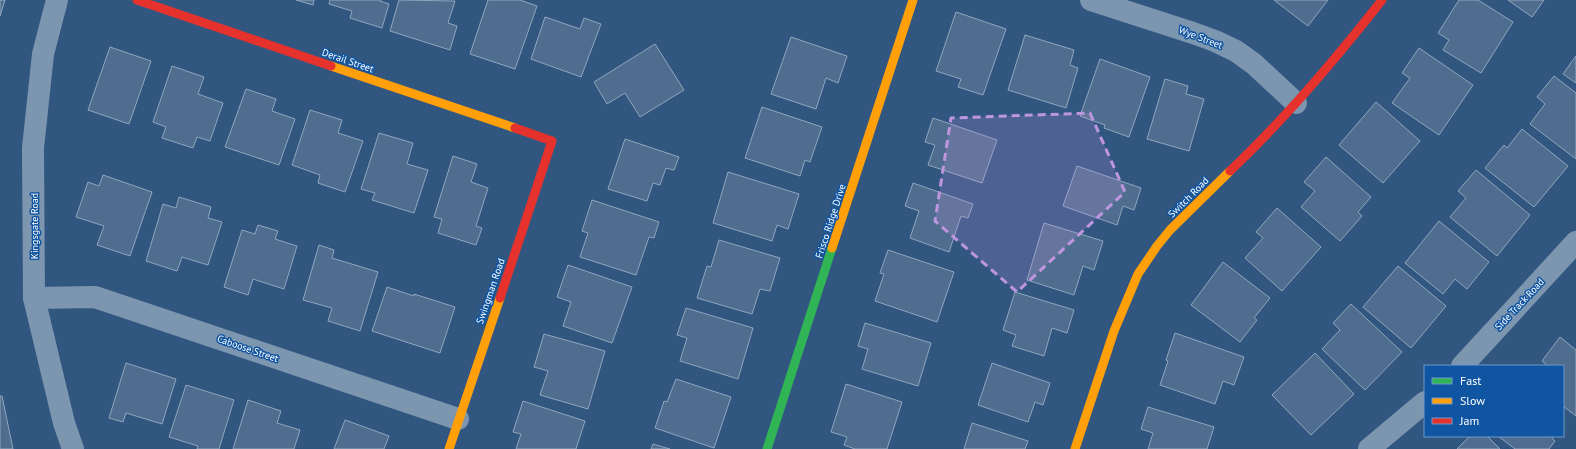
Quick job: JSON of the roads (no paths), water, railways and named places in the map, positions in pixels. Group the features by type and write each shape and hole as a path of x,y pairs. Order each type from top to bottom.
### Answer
{"street":[{"name":"Kingsgate Road","path":"57,0 43,54 33,148 34,298 64,423 73,449"},
{"name":"Derail Street","path":"137,0 552,141"},
{"name":"Frisco Ridge Drive","path":"768,449 913,0"},
{"name":"Wye Street","path":"1091,0 1215,41 1254,64 1296,103"},
{"name":"Switch Road","path":"1075,449 1110,340 1133,283 1144,262 1162,239 1188,211 1258,145 1296,103 1382,0"},
{"name":"Swingman Road","path":"449,449 552,141"},
{"name":"Side Track Road","path":"1463,365 1576,242"},
{"name":"Caboose Street","path":"34,298 95,297 458,419"},
{"path":"1369,449 1424,403"}]}
